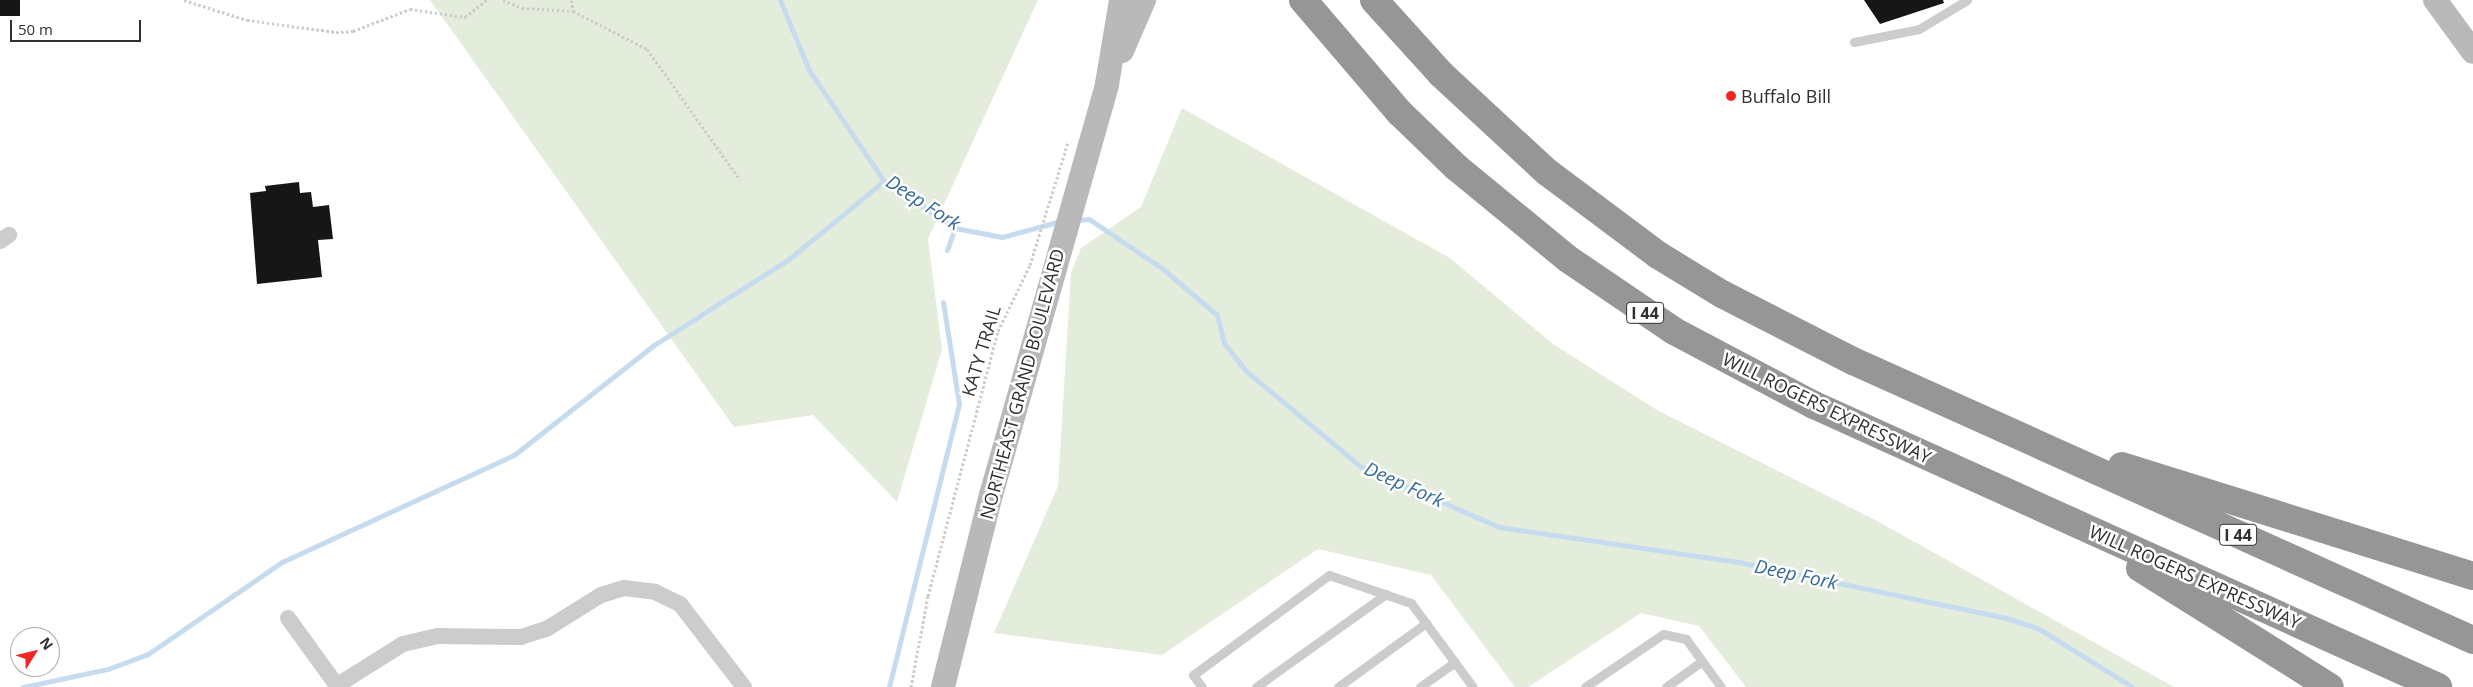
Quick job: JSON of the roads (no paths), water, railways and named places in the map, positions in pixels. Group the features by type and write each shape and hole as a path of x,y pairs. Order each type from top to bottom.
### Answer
{"highway":[{"name":"WILL ROGERS EXPRESSWAY","path":"1303,0 1400,113 1456,167 1630,304 1814,405 2438,687"},
{"name":"I 44","path":"1374,0 1497,129 1658,255 1784,328 2473,640"},
{"path":"2004,429 2473,576"},
{"path":"2063,518 2330,687"}],"street":[{"name":"NORTHEAST GRAND BOULEVARD","path":"943,687 1055,262 1107,84 1121,0"},
{"name":"NORTHEAST GRAND BOULEVARD","path":"1107,84 1144,0"},
{"path":"2435,0 2473,52"},
{"path":"288,618 337,686 403,644 438,636 521,636 548,628 601,595 624,588 655,592 680,604 744,687"}],"lane":[{"path":"1854,42 1918,29 1967,0"},
{"path":"1202,687 1193,675 1329,575 1411,603 1473,687"},
{"path":"1256,687 1386,594"},
{"path":"1338,687 1426,623"},
{"path":"1585,687 1663,634 1686,639 1720,687"},
{"path":"1666,687 1702,661"},
{"path":"1420,687 1454,662"}],"waterway":[{"name":"Deep Fork","path":"780,0 809,70 884,181 955,228 1002,237 1061,221"},
{"path":"23,687 108,669 148,654 282,562 514,455 654,345 789,259 884,181"},
{"name":"Deep Fork","path":"1075,220 1089,219 1163,269 1217,315 1224,343 1246,371 1360,466 1499,527 1738,562 2006,618 2039,629 2133,687"},
{"path":"947,250 955,228"},
{"path":"889,687 959,404 943,302"}],"place":[{"name":"Buffalo Bill","path":"1731,96"}]}
